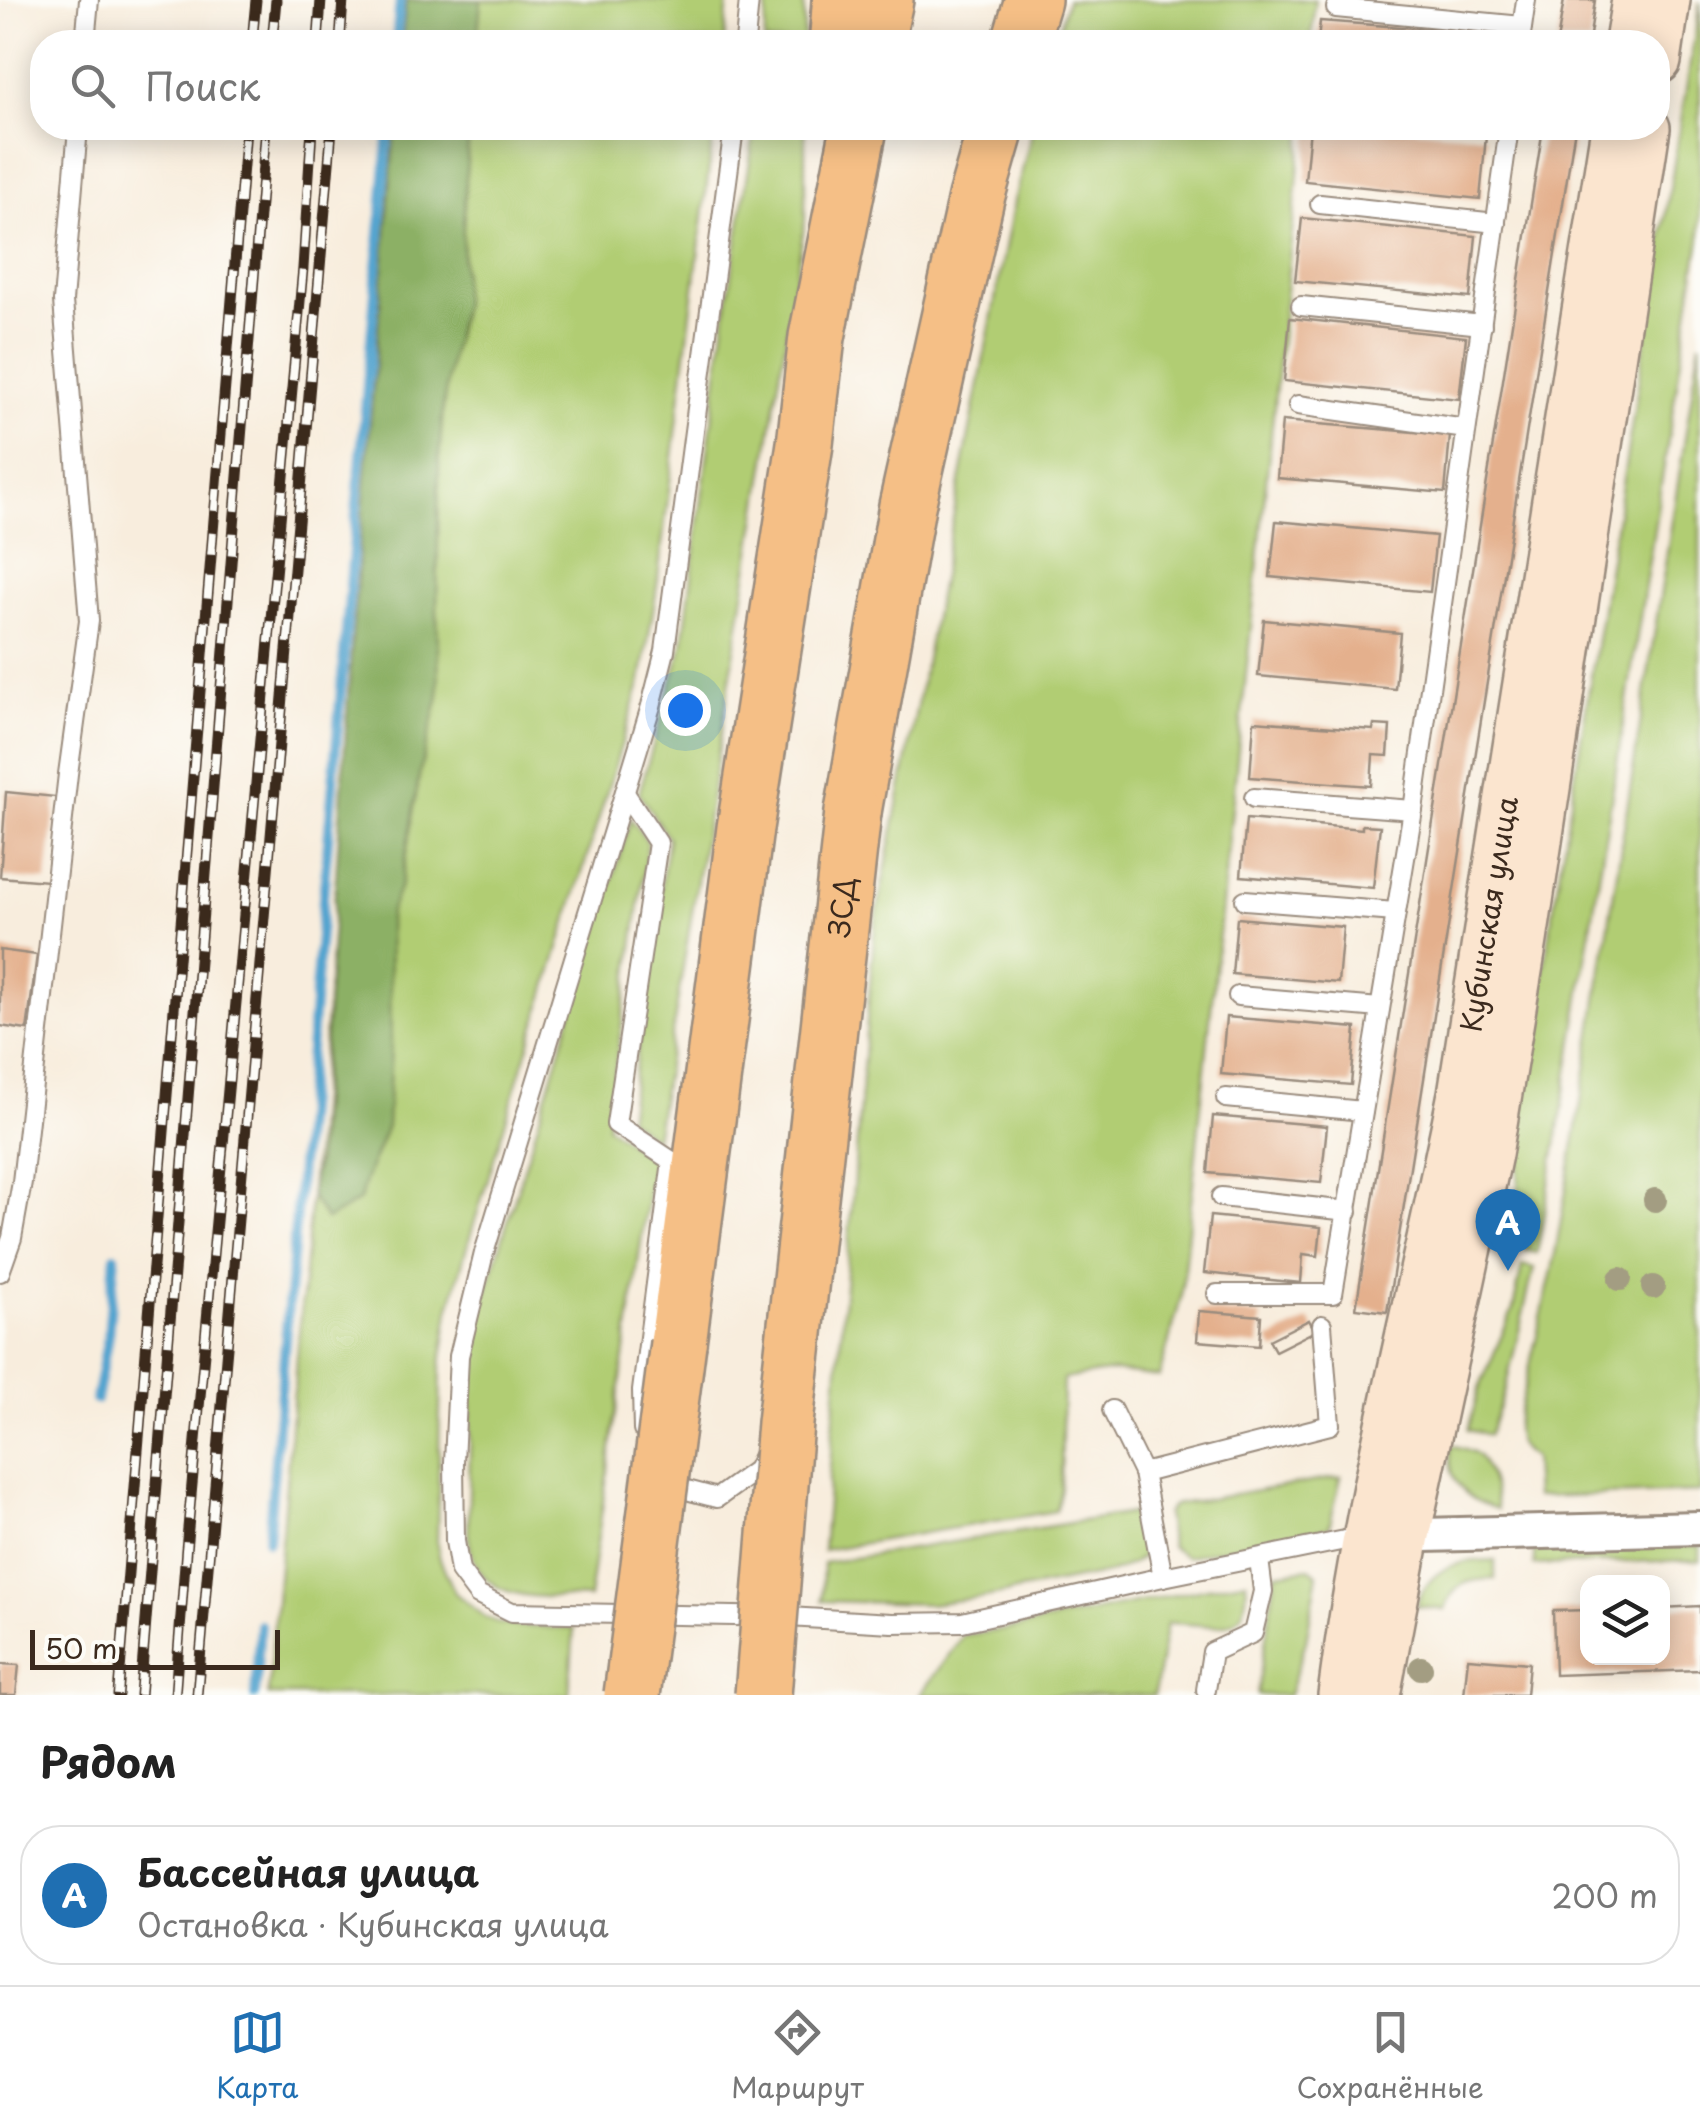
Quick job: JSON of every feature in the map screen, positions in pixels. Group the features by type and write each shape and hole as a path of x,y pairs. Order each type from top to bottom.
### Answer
{"highway":[{"path":"879,30 885,0"},
{"path":"1024,30 1033,0"},
{"path":"632,1695 745,828 805,444 817,336 857,140"},
{"name":"ЗСД","path":"763,1695 786,1424 853,812 907,506 993,140"}],"main road":[{"path":"837,30 839,0"},
{"path":"1630,30 1635,0"},
{"path":"1663,30 1667,0"},
{"path":"817,336 829,140"},
{"name":"Кубинская улица","path":"1377,1695 1386,1536 1612,140"},
{"name":"Кубинская улица","path":"1341,1695 1352,1608 1386,1536 1489,1154 1646,140"}],"street":[{"path":"1386,1536 1700,1528"}],"lane":[{"path":"86,30 89,0"},
{"path":"746,30 749,0"},
{"path":"1522,30 1526,0"},
{"path":"1336,8 1493,30"},
{"path":"0,1272 12,1238 22,1182 89,621 63,301 77,140"},
{"path":"732,140 664,651 625,793 484,1253 458,1356 454,1462 455,1541 460,1572 478,1595 512,1612 962,1622 1163,1577 1386,1536"},
{"path":"1217,1294 1333,1294 1413,810 1507,140"},
{"path":"1320,204 1496,224"},
{"path":"1301,306 1482,326"},
{"path":"1298,405 1466,428"},
{"path":"625,793 658,843 616,1124 672,1161 642,1391 642,1428 655,1469 679,1488 717,1498 756,1470 769,1443 788,1253"},
{"path":"1254,798 1413,810"},
{"path":"1245,900 1395,912"},
{"path":"1238,996 1380,1008"},
{"path":"1226,1098 1363,1112"},
{"path":"1221,1197 1348,1211"},
{"path":"1143,1473 1330,1424 1322,1326"},
{"path":"1112,1410 1143,1473 1163,1577"},
{"path":"1206,1690 1212,1652 1254,1633 1263,1592 1258,1559"}],"green space":[{"path":"406,0 481,0 478,30 403,30"},
{"path":"413,0 728,0 725,30 410,30"},
{"path":"768,0 804,0 804,30 765,30"},
{"path":"1067,0 1315,0 1312,30 1058,30"},
{"path":"1700,2 1700,238 1537,1253 1525,1250 1532,1214 1517,1210 1521,1110"},
{"path":"394,140 468,140 462,306 443,407 439,460 439,696 420,771 401,884 389,914 391,1044 387,1126 360,1200 326,1220 310,1195 317,1160 352,639"},
{"path":"401,140 713,140 656,594 641,681 466,1250 449,1311 441,1365 437,1545 440,1559 455,1593 484,1616 516,1626 574,1629 569,1695 268,1695"},
{"path":"753,140 805,140 805,221 655,1139 628,1118 668,838 639,793 683,644 726,312"},
{"path":"1030,140 1302,140 1181,1298 1159,1377 1113,1371 1063,1379 1061,1488 1056,1511 823,1550 875,924 1014,201"},
{"path":"1700,342 1700,1492 1535,1497 1533,1458 1519,1444 1516,1425 1553,1266 1579,1115"},
{"path":"631,819 648,843 607,1126 653,1160 589,1598 529,1596 495,1586 473,1558 468,1534 472,1365 482,1305"},
{"path":"1522,1265 1534,1268 1505,1390 1489,1435 1468,1430 1479,1389 1513,1309"},
{"path":"1451,1445 1479,1457 1490,1479 1497,1509 1475,1500 1460,1487 1451,1469"},
{"path":"1341,1477 1329,1527 1186,1557 1171,1547 1166,1514 1173,1505"},
{"path":"1138,1512 1145,1554 1133,1564 1109,1573 930,1604 822,1601 823,1563"},
{"path":"1700,1545 1700,1560 1534,1565 1534,1551"},
{"path":"1495,1560 1495,1579 1463,1584 1452,1594 1445,1610 1416,1606 1429,1582 1446,1568"},
{"path":"1309,1568 1318,1574 1306,1641 1289,1695 1257,1695 1276,1573"},
{"path":"1246,1580 1246,1600 1235,1621 1212,1626 1167,1623 1154,1695 920,1695 963,1635"}],"building":[{"path":"1564,0 1595,0 1591,30 1559,30"},
{"path":"1320,21 1441,30 1319,30"},
{"path":"1309,140 1486,140 1480,199 1305,181"},
{"path":"1541,140 1573,140 1387,1312 1356,1308"},
{"path":"1302,218 1476,236 1470,298 1295,281"},
{"path":"1290,318 1466,337 1459,399 1284,381"},
{"path":"1282,421 1450,435 1445,493 1277,478"},
{"path":"1276,521 1436,536 1430,592 1270,577"},
{"path":"1264,620 1400,633 1395,689 1258,676"},
{"path":"1254,721 1373,730 1374,725 1390,726 1388,756 1373,755 1371,786 1250,777"},
{"path":"6,792 56,797 47,881 0,877"},
{"path":"1246,819 1362,829 1362,825 1380,826 1373,888 1241,876"},
{"path":"1237,918 1343,927 1338,983 1232,974"},
{"path":"0,950 37,955 27,1030 0,1026"},
{"path":"1226,1017 1356,1028 1351,1085 1221,1074"},
{"path":"1213,1116 1327,1126 1321,1183 1208,1173"},
{"path":"1210,1216 1321,1227 1318,1256 1303,1254 1301,1283 1204,1273"},
{"path":"1199,1311 1261,1316 1259,1346 1197,1341"},
{"path":"1309,1320 1315,1331 1275,1351 1269,1340"},
{"path":"1700,1606 1700,1670 1555,1675 1553,1611 1580,1610 1580,1665 1670,1665 1670,1608"},
{"path":"1468,1658 1529,1663 1526,1695 1464,1695"},
{"path":"0,1664 19,1665 16,1695 0,1695"}],"waterway":[{"path":"397,30 400,0"},
{"path":"268,1541 388,140"},
{"path":"96,1400 108,1336 115,1256"},
{"path":"255,1695 260,1625"}],"railway":[{"path":"253,30 256,0"},
{"path":"273,30 276,0"},
{"path":"319,30 321,0"},
{"path":"341,30 343,0"},
{"path":"118,1695 245,140"},
{"path":"140,1695 265,140"},
{"path":"175,1695 311,140"},
{"path":"197,1695 331,140"}],"place":[{"name":"Бассейная улица","path":"1508,1271"}]}
